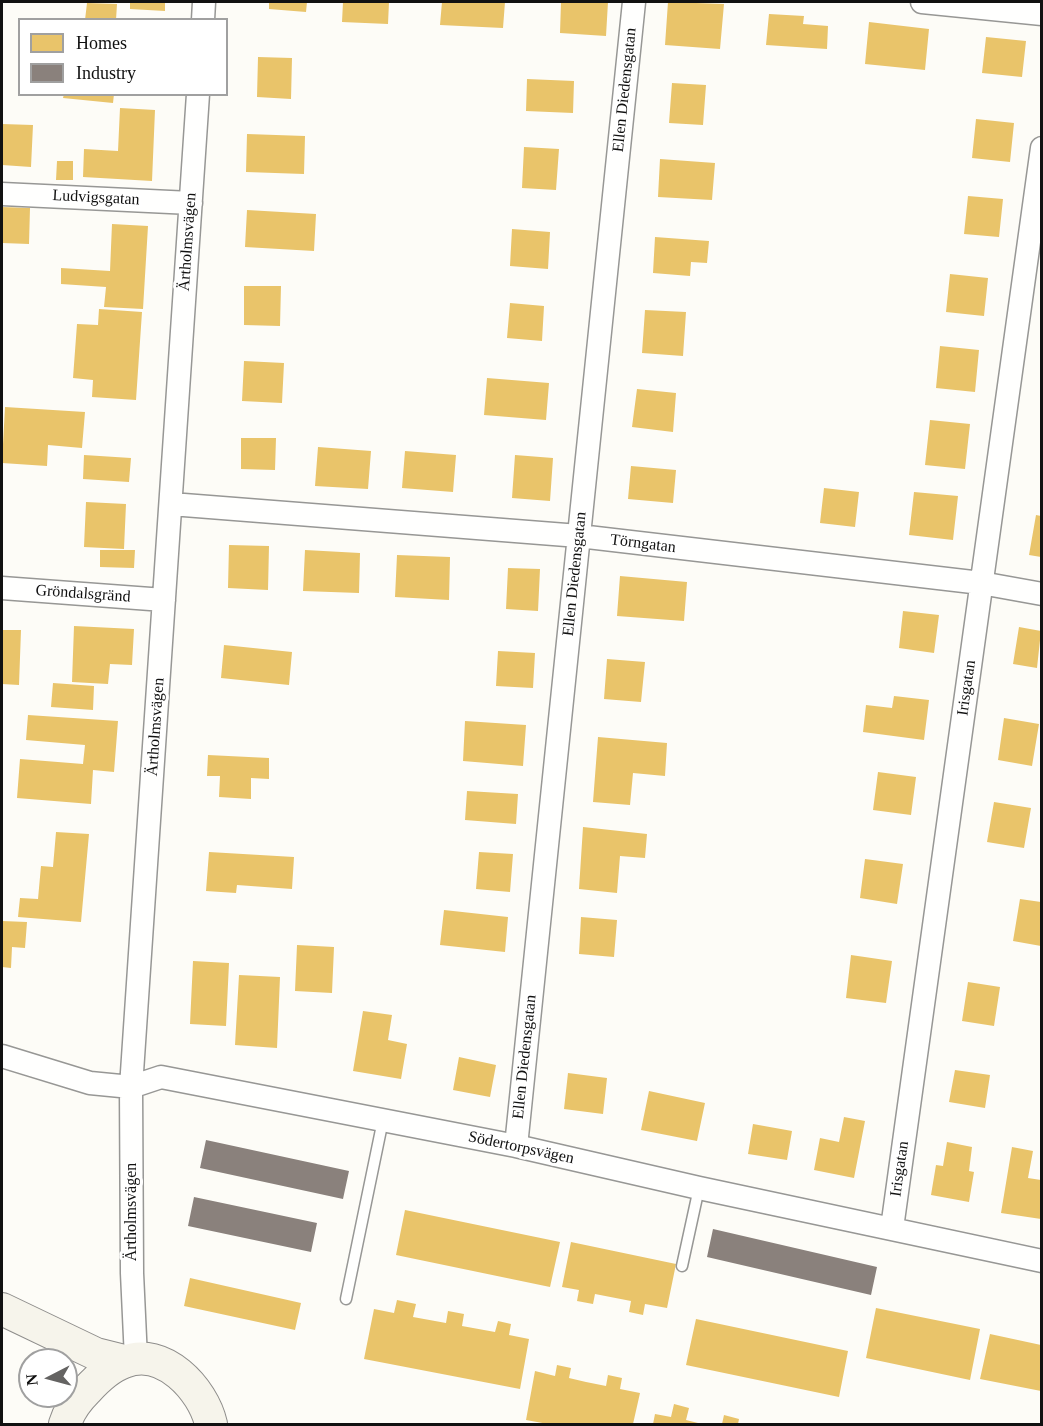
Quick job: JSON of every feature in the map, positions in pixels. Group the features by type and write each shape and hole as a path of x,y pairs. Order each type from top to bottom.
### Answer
{"main road":[{"path":"2,1309 96,1354 130,1360 149,1359 163,1364 175,1371 197,1393 213,1423"},
{"path":"65,1425 72,1407 82,1395 107,1371 130,1360"}],"street":[{"path":"203,18 204,2"},
{"name":"Ellen Diedensgatan","path":"516,1146 634,2"},
{"path":"922,2 1041,14"},
{"name":"Ärtholmsvägen","path":"130,1360 131,1087 198,96"},
{"name":"Irisgatan","path":"892,1228 1041,148"},
{"name":"Ludvigsgatan","path":"2,194 191,203"},
{"name":"Törngatan","path":"171,504 579,536 981,583 1041,594"},
{"name":"Gröndalsgränd","path":"2,588 165,600"},
{"name":"Södertorpsvägen","path":"2,1056 90,1083 131,1087 161,1077 516,1146 699,1188 1041,1261"}],"lane":[{"path":"346,1299 383,1120"},
{"path":"682,1266 699,1188"}],"building: Homes":[{"path":"130,2 165,2 165,11 130,9"},
{"path":"269,2 307,2 306,12 269,9"},
{"path":"343,2 389,2 388,24 342,22"},
{"path":"442,2 505,2 503,28 440,25"},
{"path":"561,2 608,2 606,36 560,33"},
{"path":"668,2 724,4 720,49 665,45"},
{"path":"87,3 117,4 116,18 85,18"},
{"path":"769,14 804,16 803,24 828,26 827,49 766,45"},
{"path":"869,22 929,29 925,70 865,64"},
{"path":"986,37 1026,41 1022,77 982,73"},
{"path":"258,57 292,58 291,99 257,97"},
{"path":"527,79 574,81 573,113 526,111"},
{"path":"672,83 706,85 703,125 669,123"},
{"path":"64,96 114,96 113,103 63,98"},
{"path":"120,108 155,110 152,181 83,177 84,149 118,151"},
{"path":"976,119 1014,123 1010,162 972,158"},
{"path":"2,124 33,125 31,167 2,165"},
{"path":"247,134 305,136 304,174 246,172"},
{"path":"524,147 559,149 556,190 522,188"},
{"path":"660,159 715,163 712,200 658,197"},
{"path":"57,161 73,161 73,180 56,180"},
{"path":"968,196 1003,199 999,237 964,234"},
{"path":"2,207 30,208 29,244 2,243"},
{"path":"247,210 316,214 314,251 245,247"},
{"path":"112,224 148,226 143,309 104,307 106,287 61,284 61,268 110,271"},
{"path":"512,229 550,232 548,269 510,266"},
{"path":"655,237 709,241 707,263 691,262 690,276 653,273"},
{"path":"950,274 988,278 984,316 946,312"},
{"path":"244,286 281,286 280,326 244,325"},
{"path":"510,303 544,306 542,341 507,338"},
{"path":"99,309 142,312 136,400 92,397 93,380 73,378 77,324 98,325"},
{"path":"645,310 686,312 683,356 642,353"},
{"path":"940,346 979,350 975,392 936,388"},
{"path":"244,361 284,363 282,403 242,401"},
{"path":"487,378 549,383 546,420 484,415"},
{"path":"637,389 676,393 673,432 632,427"},
{"path":"5,407 85,412 82,448 48,445 47,466 2,463"},
{"path":"930,420 970,424 965,469 925,465"},
{"path":"241,438 276,438 275,470 241,469"},
{"path":"318,447 371,451 368,489 315,486"},
{"path":"405,451 456,455 453,492 402,488"},
{"path":"84,455 131,458 129,482 83,479"},
{"path":"515,455 553,458 550,501 512,498"},
{"path":"631,466 676,470 673,503 628,499"},
{"path":"824,488 859,492 855,527 820,523"},
{"path":"914,492 958,496 953,540 909,535"},
{"path":"86,502 126,504 124,549 84,547"},
{"path":"1036,515 1041,516 1041,557 1029,555"},
{"path":"229,545 269,546 268,590 228,588"},
{"path":"100,550 135,550 134,568 100,567"},
{"path":"305,550 360,553 359,593 303,591"},
{"path":"397,555 450,557 449,600 395,597"},
{"path":"508,568 540,569 538,611 506,609"},
{"path":"620,576 687,582 684,621 617,616"},
{"path":"903,611 939,615 934,653 899,648"},
{"path":"74,626 134,629 132,665 110,664 108,684 72,682"},
{"path":"1019,627 1041,631 1037,668 1013,664"},
{"path":"2,630 21,630 19,685 2,684"},
{"path":"224,645 292,652 289,685 221,678"},
{"path":"498,651 535,653 533,688 496,686"},
{"path":"607,659 645,662 641,702 604,699"},
{"path":"53,683 94,686 93,710 51,707"},
{"path":"894,696 929,700 924,740 863,732 866,705 892,708"},
{"path":"28,715 118,721 114,772 93,770 91,804 17,798 20,759 83,764 85,745 26,740"},
{"path":"1004,718 1039,724 1032,766 998,760"},
{"path":"465,721 526,725 523,766 463,761"},
{"path":"598,737 667,743 665,776 633,773 630,805 593,802"},
{"path":"208,755 269,758 269,779 251,778 251,799 219,797 220,776 207,776"},
{"path":"878,772 916,777 911,815 873,810"},
{"path":"467,791 518,794 516,824 465,820"},
{"path":"994,802 1031,808 1024,848 987,842"},
{"path":"583,827 647,834 645,858 620,856 617,893 579,889"},
{"path":"56,832 89,834 81,922 18,917 20,898 38,899 41,866 53,867"},
{"path":"209,852 294,857 292,889 237,885 236,893 206,891"},
{"path":"479,852 513,854 510,892 476,889"},
{"path":"865,859 903,864 897,904 860,898"},
{"path":"1020,899 1041,902 1041,946 1013,941"},
{"path":"444,910 508,917 505,952 440,945"},
{"path":"581,917 617,920 614,957 579,954"},
{"path":"2,921 27,922 25,948 12,947 11,968 2,967"},
{"path":"297,945 334,947 332,993 295,991"},
{"path":"851,955 892,961 886,1003 846,998"},
{"path":"193,961 229,963 226,1026 190,1024"},
{"path":"239,975 280,977 277,1048 235,1045"},
{"path":"968,982 1000,987 994,1026 962,1021"},
{"path":"363,1011 392,1015 388,1040 407,1044 401,1079 353,1071"},
{"path":"459,1057 496,1065 490,1097 453,1090"},
{"path":"955,1070 990,1075 985,1108 949,1102"},
{"path":"568,1073 607,1078 603,1114 564,1109"},
{"path":"649,1091 705,1103 697,1141 641,1130"},
{"path":"844,1117 865,1121 854,1178 814,1170 820,1138 839,1142"},
{"path":"753,1124 792,1131 787,1160 748,1154"},
{"path":"947,1142 972,1147 969,1171 974,1172 969,1202 931,1195 936,1165 943,1166"},
{"path":"1012,1147 1033,1151 1028,1178 1041,1180 1041,1219 1001,1213"},
{"path":"405,1210 560,1242 550,1287 396,1255"},
{"path":"571,1242 676,1264 667,1308 645,1304 643,1315 629,1312 631,1301 595,1294 593,1304 577,1301 579,1290 562,1287"},
{"path":"190,1278 301,1303 295,1330 184,1306"},
{"path":"397,1300 416,1304 413,1317 446,1323 448,1311 464,1314 462,1326 495,1332 498,1321 511,1324 509,1335 529,1339 520,1389 364,1359 374,1309 394,1313"},
{"path":"876,1308 980,1329 970,1380 866,1358"},
{"path":"696,1319 848,1351 839,1397 686,1365"},
{"path":"990,1334 1041,1345 1041,1391 980,1379"},
{"path":"557,1365 571,1368 569,1378 606,1386 608,1375 622,1378 620,1389 640,1393 633,1424 548,1424 526,1420 535,1371 555,1376"},
{"path":"674,1404 689,1408 686,1420 702,1424 653,1424 655,1414 671,1417"},
{"path":"724,1415 739,1419 738,1424 722,1424"}],"building: Industry":[{"path":"206,1140 349,1171 343,1199 200,1168"},
{"path":"194,1197 317,1223 311,1252 188,1226"},
{"path":"713,1229 877,1267 871,1295 707,1257"}]}
